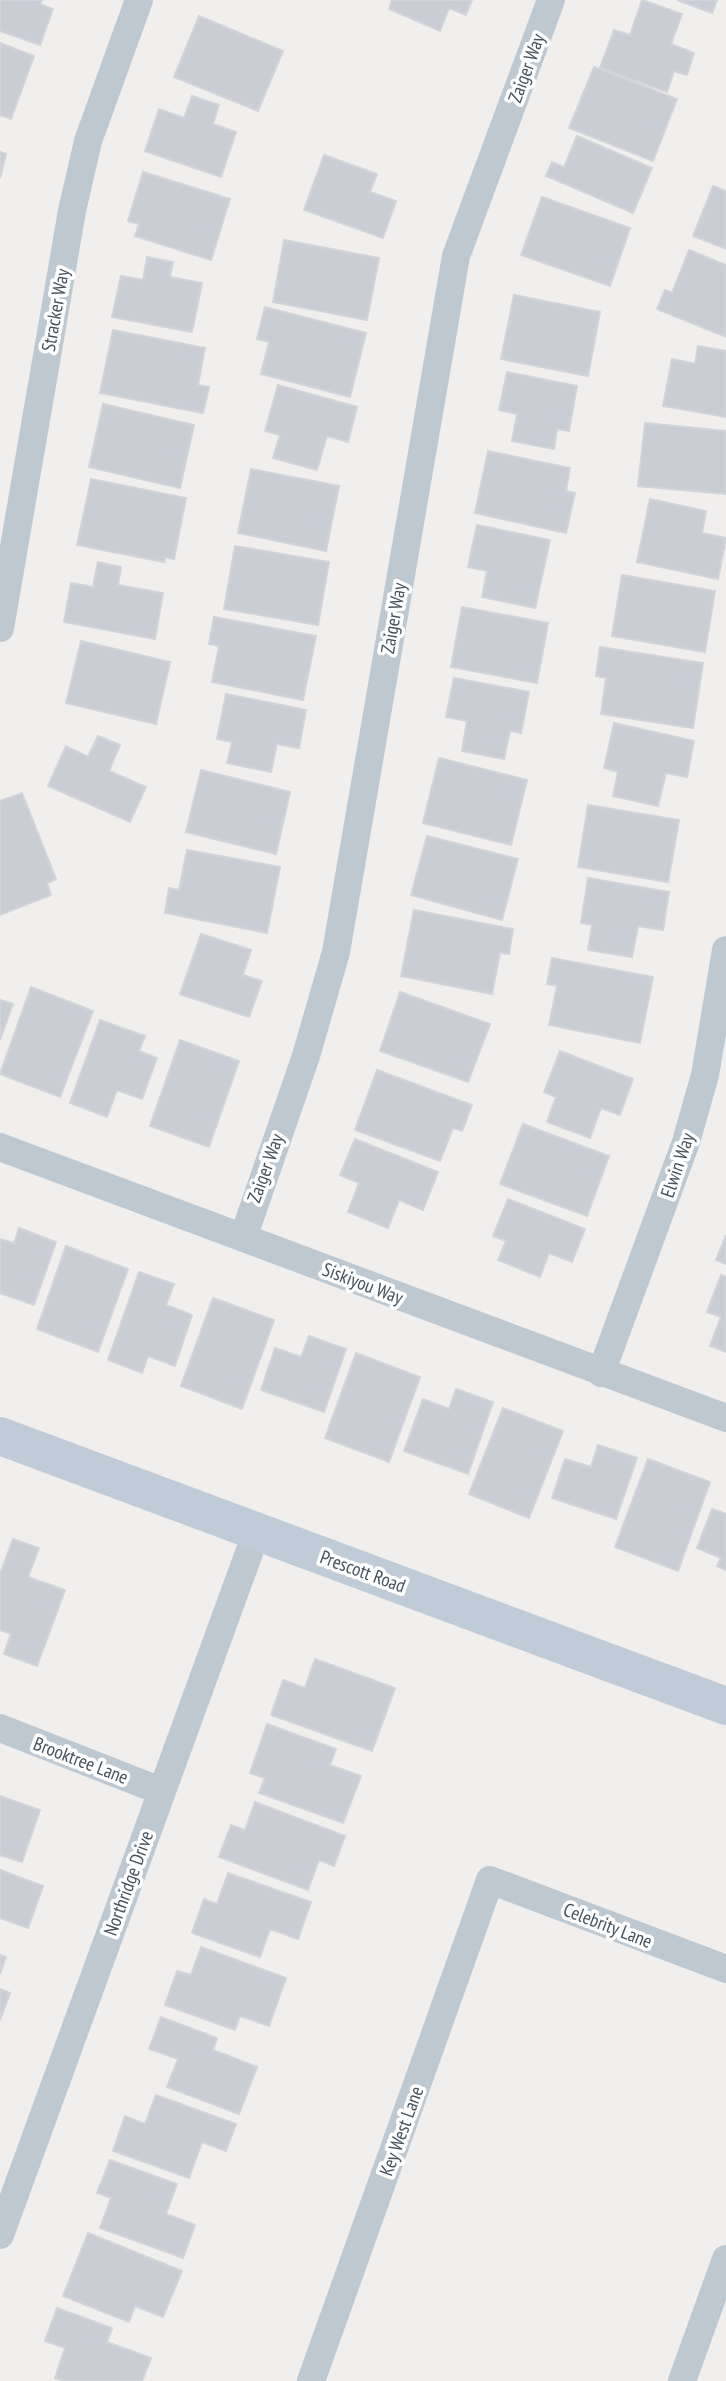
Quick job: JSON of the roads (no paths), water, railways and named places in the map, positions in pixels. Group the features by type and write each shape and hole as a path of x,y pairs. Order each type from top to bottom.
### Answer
{"main road":[{"name":"Prescott Road","path":"0,1436 726,1706"}],"street":[{"name":"Stracker Way","path":"0,628 72,211 88,141 139,0"},
{"name":"Zaiger Way","path":"243,1238 306,1056 336,952 456,256 551,0"},
{"name":"Elwin Way","path":"601,1373 686,1142 705,1075 726,950"},
{"name":"Siskiyou Way","path":"0,1147 726,1418"},
{"name":"Northridge Drive","path":"0,2235 257,1531"},
{"name":"Brooktree Lane","path":"0,1728 161,1791"},
{"name":"Celebrity Lane","path":"491,1880 726,1969"},
{"name":"Key West Lane","path":"312,2381 491,1880"},
{"path":"682,2381 726,2259"}]}
